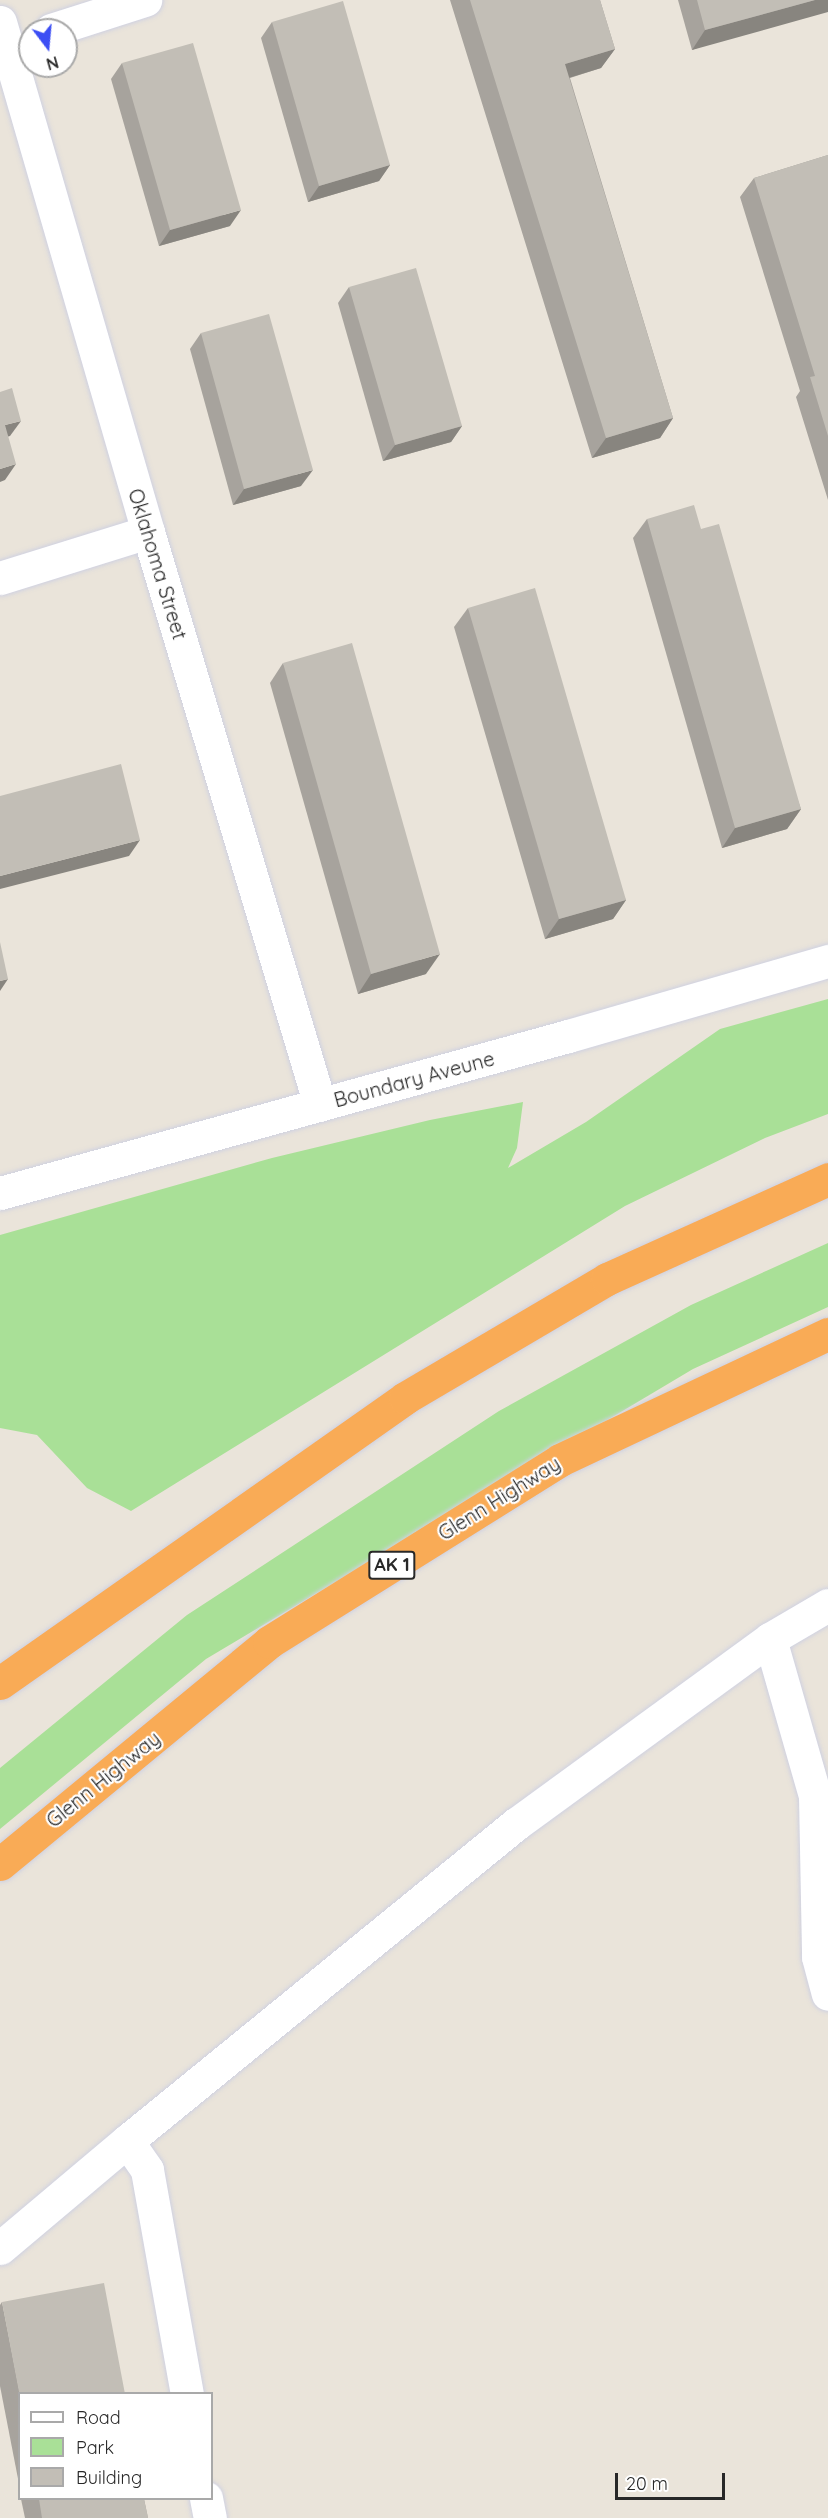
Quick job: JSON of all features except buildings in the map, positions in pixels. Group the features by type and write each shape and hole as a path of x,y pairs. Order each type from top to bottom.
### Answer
{"highway":[{"path":"0,1683 405,1398 607,1280 828,1179"},
{"name":"Glenn Highway","path":"0,1864 269,1642 560,1460 828,1334"}],"street":[{"path":"78,21 145,0"},
{"name":"Oklahoma Street","path":"9,37 148,532 320,1105"},
{"path":"0,578 148,532"},
{"name":"Boundary Aveune","path":"0,1193 828,962"},
{"path":"0,2248 127,2141 516,1824 770,1639 828,1605"},
{"path":"770,1639 815,1796 818,1957 828,1994"},
{"path":"127,2141 147,2170 188,2392"},
{"path":"206,2500 210,2518"}],"green space":[{"path":"828,999 828,1114 765,1138 625,1206 131,1511 87,1488 37,1435 0,1428 0,1235 272,1158 430,1120 523,1102 517,1148 508,1168 586,1122 720,1029"},
{"path":"828,1243 828,1307 693,1369 206,1659 0,1829 0,1768 187,1615 499,1411 691,1305"}]}
